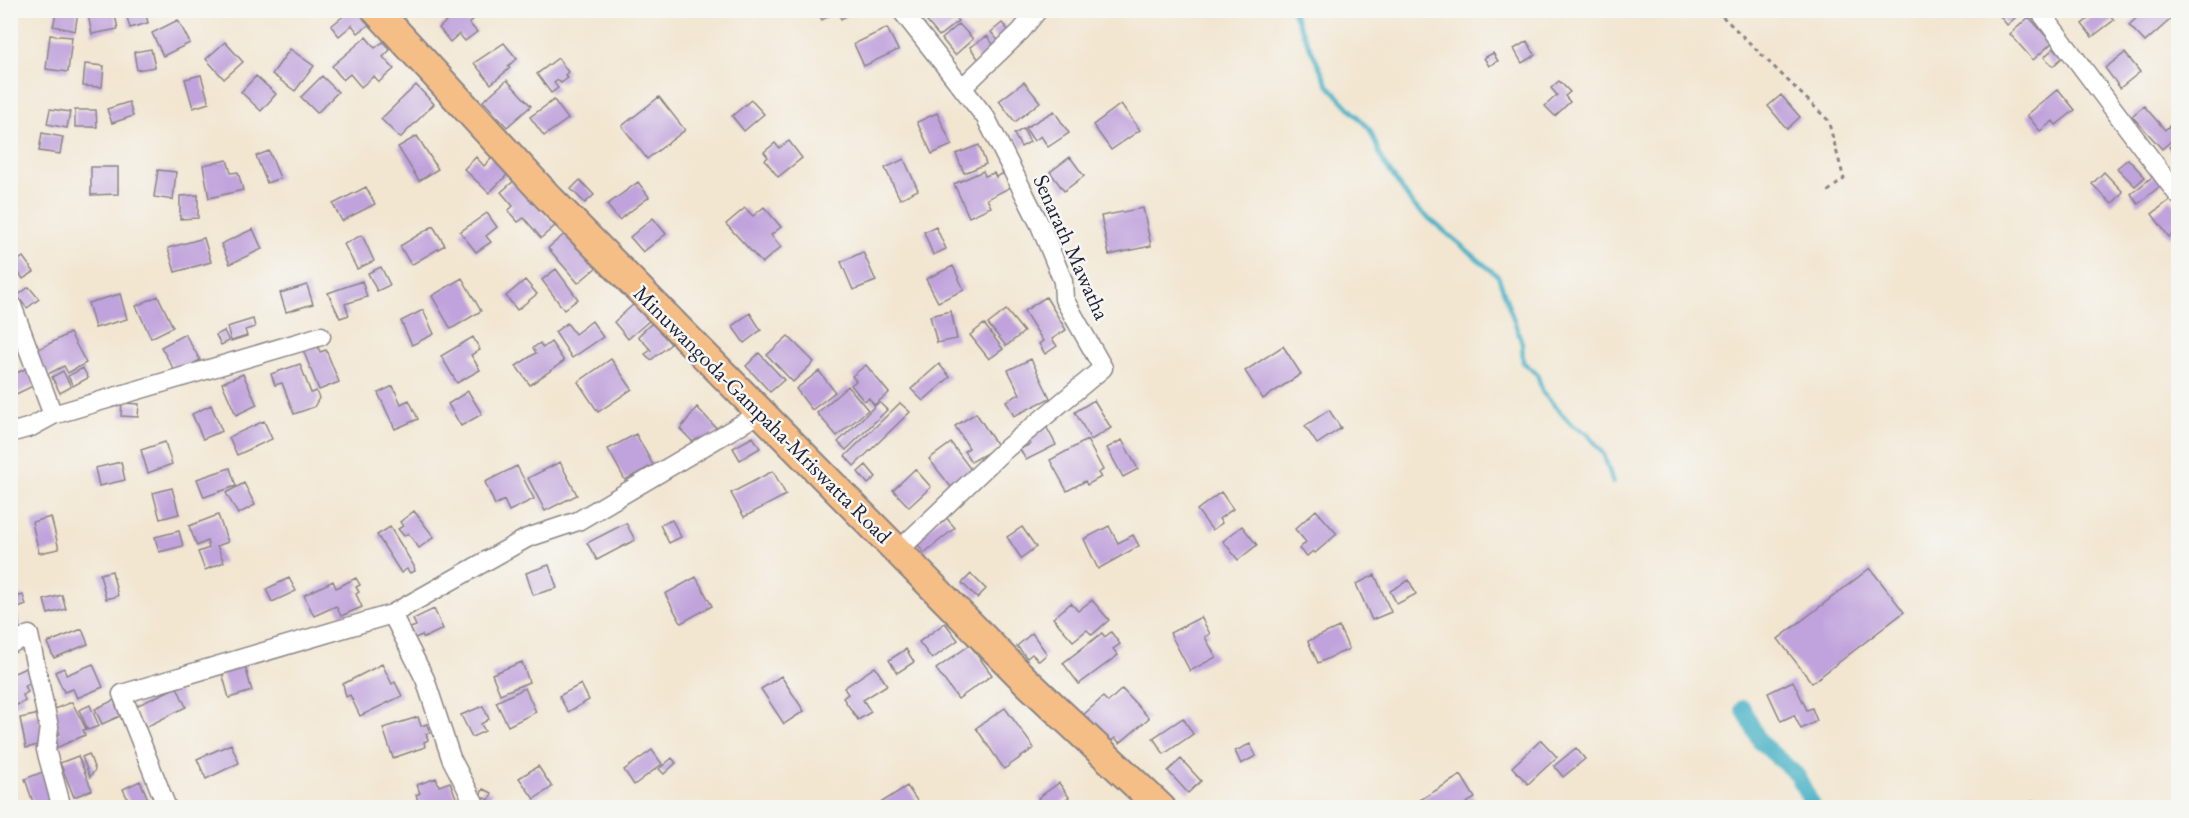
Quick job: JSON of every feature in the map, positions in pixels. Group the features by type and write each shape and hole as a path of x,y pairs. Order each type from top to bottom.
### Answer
{"main road":[{"name":"Minuwangoda-Gampaha-Mriswatta Road","path":"376,10 547,196 1026,681 1161,807"}],"street":[{"name":"Senarath Mawatha","path":"898,551 1001,453 1103,369 1064,299 1063,281 1035,215 986,118 901,10"},
{"path":"963,87 1021,31 1038,10"},
{"path":"2039,10 2178,195"},
{"path":"10,303 53,415"},
{"path":"10,433 31,427 53,415 321,336"},
{"path":"167,807 122,694 392,614 526,538 578,521 762,412"},
{"path":"392,614 425,679 469,805"},
{"path":"10,644 29,635 49,727 46,750 62,807"}],"path":[{"path":"1716,10 1828,120 1844,179 1827,192"}],"building":[{"path":"57,10 78,12 75,31 53,26"},
{"path":"87,10 114,10 118,29 92,34"},
{"path":"125,10 145,10 148,23 130,28"},
{"path":"351,10 361,13 370,24 358,33 352,25 339,36 331,26"},
{"path":"458,10 478,10 480,14 469,23 477,32 465,41 459,34 450,42 439,28"},
{"path":"816,10 834,10 835,12 822,20"},
{"path":"837,10 856,10 841,19"},
{"path":"931,10 950,10 958,21 939,36 923,17"},
{"path":"1995,10 2020,10 2022,12 2007,25"},
{"path":"2100,10 2106,10 2114,20 2092,37 2082,24"},
{"path":"2145,10 2163,10 2171,19 2145,42 2129,25"},
{"path":"2029,17 2052,43 2033,60 2010,34"},
{"path":"178,20 190,43 163,56 152,33"},
{"path":"1002,23 1012,34 1001,44 991,32"},
{"path":"959,24 973,39 955,55 942,39"},
{"path":"887,28 898,50 864,66 854,44"},
{"path":"50,35 72,37 68,72 46,69"},
{"path":"987,36 998,51 981,63 970,47"},
{"path":"366,37 375,48 383,42 390,50 383,57 394,69 379,82 374,76 361,87 350,74 343,80 332,66"},
{"path":"1527,41 1535,55 1522,63 1514,49"},
{"path":"225,42 243,62 224,79 206,59"},
{"path":"504,43 517,59 491,84 474,63"},
{"path":"2054,48 2063,57 2053,66 2044,57"},
{"path":"151,49 155,67 137,70 134,52"},
{"path":"290,49 314,66 295,91 272,74"},
{"path":"1493,53 1498,61 1489,66 1484,58"},
{"path":"2125,53 2140,72 2120,88 2105,68"},
{"path":"558,58 568,72 565,75 568,78 561,83 558,80 554,83 558,88 551,93 537,74"},
{"path":"85,64 104,66 102,87 83,86"},
{"path":"201,75 209,103 193,108 185,79"},
{"path":"256,76 276,94 261,111 241,92"},
{"path":"322,76 338,92 317,113 301,97"},
{"path":"507,80 531,106 507,127 483,101"},
{"path":"1559,81 1570,92 1565,96 1570,102 1555,116 1545,106 1557,95 1551,88"},
{"path":"1024,82 1040,102 1015,122 999,101"},
{"path":"416,85 434,104 400,138 381,119"},
{"path":"2058,89 2075,110 2056,125 2053,121 2040,131 2027,115"},
{"path":"1781,95 1800,117 1787,129 1768,106"},
{"path":"659,97 685,130 647,159 622,126"},
{"path":"554,100 568,119 544,136 530,117"},
{"path":"751,100 764,114 744,131 732,116"},
{"path":"129,102 133,116 112,123 107,109"},
{"path":"1121,104 1140,130 1111,150 1093,125"},
{"path":"2144,106 2165,130 2169,126 2178,135 2162,149 2132,116"},
{"path":"50,109 70,112 67,128 47,124"},
{"path":"75,110 96,110 97,127 75,127"},
{"path":"1054,111 1069,133 1048,147 1041,136 1034,141 1025,128"},
{"path":"937,113 952,145 932,154 917,122"},
{"path":"1023,129 1030,142 1021,147 1014,134"},
{"path":"42,133 63,137 60,154 39,151"},
{"path":"417,136 438,169 419,181 398,147"},
{"path":"2178,140 2178,160 2169,147"},
{"path":"789,141 802,158 778,177 765,160 768,157 764,152 775,143 779,148"},
{"path":"979,145 986,164 964,173 956,154"},
{"path":"269,151 280,178 267,183 256,156"},
{"path":"494,156 510,172 489,193 464,169 476,157 484,166"},
{"path":"1070,157 1084,176 1064,191 1050,172"},
{"path":"904,159 918,190 900,199 885,168"},
{"path":"2128,159 2145,177 2135,186 2117,168"},
{"path":"227,160 231,173 238,172 243,190 209,198 203,165"},
{"path":"91,167 118,167 118,194 91,195"},
{"path":"158,170 176,172 173,200 154,197"},
{"path":"983,171 985,176 994,173 996,177 1004,173 1011,187 987,199 991,207 969,217 954,184"},
{"path":"2104,172 2123,192 2112,204 2092,184"},
{"path":"2156,174 2164,183 2138,204 2131,194"},
{"path":"515,180 555,226 541,238 524,218 518,222 508,211 513,206 501,192"},
{"path":"580,180 594,195 585,203 571,189"},
{"path":"638,182 649,197 619,220 607,205"},
{"path":"366,187 375,204 342,221 333,204"},
{"path":"198,195 198,218 180,219 180,196"},
{"path":"2171,199 2178,209 2178,230 2169,237 2152,214"},
{"path":"764,207 781,227 771,235 781,247 762,263 726,224 745,208 753,216"},
{"path":"1143,208 1151,246 1109,255 1101,216"},
{"path":"487,213 497,227 486,236 491,242 476,252 460,232"},
{"path":"653,218 666,234 643,252 630,237"},
{"path":"433,226 445,245 411,265 400,246"},
{"path":"936,227 946,249 933,255 924,232"},
{"path":"253,229 262,249 230,264 221,244"},
{"path":"567,232 597,267 578,283 548,248"},
{"path":"362,235 374,261 357,269 344,244"},
{"path":"204,238 211,262 175,272 168,248"},
{"path":"863,252 876,281 853,290 841,262"},
{"path":"23,257 34,272 23,279 13,264"},
{"path":"953,266 964,290 938,302 926,279"},
{"path":"381,267 390,285 377,291 368,273"},
{"path":"556,269 578,299 564,310 542,280"},
{"path":"462,278 481,311 451,329 432,296"},
{"path":"525,280 537,294 517,310 506,296"},
{"path":"362,281 367,297 345,304 349,315 340,318 328,293"},
{"path":"307,285 313,304 286,312 280,293"},
{"path":"29,287 39,299 27,308 17,296"},
{"path":"120,294 127,319 95,328 88,303"},
{"path":"158,296 173,327 151,338 136,306"},
{"path":"1046,297 1066,330 1052,339 1057,346 1045,354 1039,344 1043,341 1024,311"},
{"path":"635,303 650,320 628,339 614,322"},
{"path":"423,310 434,334 412,345 401,321"},
{"path":"1006,310 1024,332 1006,346 988,324"},
{"path":"951,311 957,339 937,343 930,316"},
{"path":"750,313 761,330 744,343 732,326"},
{"path":"253,319 255,327 245,330 247,336 231,341 227,327"},
{"path":"592,321 603,337 572,358 555,332 567,323 575,334"},
{"path":"652,323 671,344 651,360 645,354 651,350 638,336"},
{"path":"984,324 1003,349 989,359 970,335"},
{"path":"224,331 229,341 221,345 216,335"},
{"path":"70,333 86,363 68,373 64,366 46,375 35,351"},
{"path":"185,334 200,360 176,373 161,347"},
{"path":"788,336 814,362 793,382 767,355"},
{"path":"473,337 480,350 471,355 480,370 457,383 441,356"},
{"path":"551,342 564,361 530,385 516,366 536,353 533,348 540,343 543,348"},
{"path":"317,344 320,352 326,350 339,382 319,390 303,350"},
{"path":"1283,346 1301,374 1263,399 1245,371"},
{"path":"759,353 784,380 770,392 746,366"},
{"path":"611,359 632,389 598,412 578,382"},
{"path":"1031,359 1050,398 1014,416 1006,401 1020,394 1008,370"},
{"path":"300,364 311,393 316,391 319,398 314,407 294,414 282,383 275,385 271,374"},
{"path":"939,364 950,377 923,401 911,389"},
{"path":"866,365 889,393 874,405 869,398 864,401 851,385 856,381 852,376"},
{"path":"27,368 35,385 12,396 10,376"},
{"path":"83,368 88,378 73,386 68,376"},
{"path":"63,371 71,387 60,393 52,377"},
{"path":"819,371 835,392 812,410 796,389"},
{"path":"243,374 257,405 236,415 222,383"},
{"path":"393,386 401,404 409,400 418,419 395,429 378,393"},
{"path":"848,386 868,410 837,436 817,413"},
{"path":"468,391 482,414 461,426 448,404"},
{"path":"1094,400 1111,428 1091,440 1075,412"},
{"path":"879,402 887,410 846,450 838,442"},
{"path":"122,403 139,404 138,417 121,416"},
{"path":"900,403 910,412 854,466 845,456"},
{"path":"211,405 222,431 203,439 192,414"},
{"path":"697,407 719,431 697,446 680,429"},
{"path":"1329,410 1341,428 1317,444 1305,426"},
{"path":"976,413 998,447 971,462 964,451 969,448 955,426"},
{"path":"264,421 272,439 237,455 229,437"},
{"path":"1046,426 1056,445 1026,460 1020,449 1031,444 1027,436"},
{"path":"636,434 653,465 625,480 608,449"},
{"path":"753,437 760,448 740,460 733,448"},
{"path":"1087,440 1103,470 1098,473 1101,477 1087,485 1085,481 1067,491 1050,460"},
{"path":"1122,440 1138,469 1123,477 1107,448"},
{"path":"165,442 172,464 148,473 141,450"},
{"path":"951,443 972,471 951,487 929,459"},
{"path":"121,462 125,480 99,486 95,468"},
{"path":"560,462 577,495 545,511 528,478"},
{"path":"866,465 876,477 868,484 858,472"},
{"path":"517,466 534,499 509,511 504,500 495,505 485,482"},
{"path":"230,468 236,486 204,497 197,479"},
{"path":"915,469 931,487 909,507 893,490"},
{"path":"773,471 786,495 744,517 731,493"},
{"path":"244,483 255,505 238,514 226,493"},
{"path":"172,488 179,514 160,519 153,493"},
{"path":"1221,492 1233,509 1219,519 1222,523 1212,530 1197,510"},
{"path":"1316,510 1337,534 1315,553 1313,551 1307,556 1299,549 1306,542 1295,529"},
{"path":"414,511 434,537 419,548 408,533 404,536 398,529 403,526 400,522"},
{"path":"218,515 228,542 217,546 224,562 205,570 198,552 209,548 207,541 197,546 189,526"},
{"path":"944,515 955,528 924,553 914,540"},
{"path":"51,517 59,549 39,553 32,522"},
{"path":"672,520 681,537 669,543 660,525"},
{"path":"626,523 635,540 597,560 587,543"},
{"path":"1109,526 1118,543 1133,535 1139,546 1098,569 1084,539"},
{"path":"1242,526 1257,545 1238,560 1223,541"},
{"path":"390,527 415,571 410,573 407,569 401,573 377,535"},
{"path":"1022,527 1036,547 1021,558 1007,537"},
{"path":"179,531 183,546 159,552 155,537"},
{"path":"549,565 557,588 533,595 526,573"},
{"path":"1870,568 1904,612 1812,683 1778,639"},
{"path":"112,571 118,596 106,599 100,574"},
{"path":"971,574 986,589 977,598 962,583"},
{"path":"1375,575 1391,612 1372,620 1356,584"},
{"path":"696,577 712,606 681,623 665,594"},
{"path":"289,578 296,591 272,602 266,589"},
{"path":"356,578 360,585 356,587 359,592 356,594 362,607 341,616 336,606 314,616 304,595 333,581 336,588"},
{"path":"1409,580 1416,594 1397,604 1390,591"},
{"path":"23,595 26,605 13,610 10,599"},
{"path":"62,595 66,609 48,614 44,600"},
{"path":"1092,600 1109,620 1092,635 1087,630 1073,641 1053,618 1071,603 1078,611"},
{"path":"434,609 443,629 424,638 422,635 415,638 410,628 416,626 413,619"},
{"path":"18,615 20,637 10,638 10,616"},
{"path":"1201,617 1210,634 1205,637 1216,657 1190,671 1170,633"},
{"path":"945,623 958,640 932,659 919,642"},
{"path":"1339,627 1349,649 1318,663 1308,641"},
{"path":"82,629 88,644 54,658 47,643"},
{"path":"1111,632 1120,644 1113,649 1118,655 1079,684 1063,663 1102,633 1105,637"},
{"path":"1032,633 1047,654 1039,661 1032,654 1027,658 1017,646"},
{"path":"970,645 992,675 958,699 936,669"},
{"path":"906,649 914,662 897,673 889,660"},
{"path":"244,662 252,691 229,698 221,669"},
{"path":"522,662 529,682 500,694 492,674"},
{"path":"93,664 103,687 77,698 73,689 64,692 55,672 64,668 66,675"},
{"path":"382,664 392,684 395,682 402,696 360,716 350,695 346,697 343,684"},
{"path":"30,666 36,681 25,686 28,692 23,695 25,701 15,706 10,696 10,675"},
{"path":"875,667 887,685 863,700 871,712 858,720 843,698 848,694 844,688"},
{"path":"781,676 804,711 784,724 761,689"},
{"path":"1793,681 1807,710 1812,708 1817,721 1801,729 1794,715 1781,721 1768,693"},
{"path":"581,684 589,700 568,712 559,696"},
{"path":"177,687 186,707 146,727 136,706"},
{"path":"525,688 536,712 508,726 496,702"},
{"path":"1122,689 1149,718 1120,743 1115,738 1108,744 1082,716 1103,697 1108,702"},
{"path":"114,700 120,716 102,724 95,709"},
{"path":"72,702 86,729 83,730 85,735 56,748 52,738 60,734 50,711"},
{"path":"90,705 99,726 88,730 79,710"},
{"path":"483,706 489,719 481,724 485,731 472,737 461,715"},
{"path":"1005,708 1034,748 1004,769 976,728"},
{"path":"40,714 46,743 26,748 20,718"},
{"path":"418,717 421,726 427,724 430,733 426,734 428,740 424,742 425,747 393,758 383,728"},
{"path":"1183,718 1193,734 1164,754 1153,738"},
{"path":"1541,740 1557,757 1528,784 1512,767"},
{"path":"231,744 239,763 206,779 197,759"},
{"path":"1250,744 1256,756 1241,764 1235,751"},
{"path":"1576,748 1585,759 1563,777 1554,766"},
{"path":"652,750 662,764 634,785 624,770"},
{"path":"89,754 95,770 90,777 82,757"},
{"path":"78,756 92,790 74,797 60,763"},
{"path":"672,758 676,763 664,774 659,769"},
{"path":"1181,759 1201,781 1188,793 1168,771"},
{"path":"538,766 552,787 534,799 519,778"},
{"path":"45,771 56,802 35,808 25,779"},
{"path":"1461,775 1475,798 1458,808 1418,808 1415,803"},
{"path":"436,778 439,786 450,782 457,800 435,808 420,808 416,795 420,793 417,785"},
{"path":"140,781 152,808 132,808 123,789"},
{"path":"1059,783 1069,797 1055,808 1045,808 1038,798"},
{"path":"907,786 920,805 882,808 879,804"},
{"path":"483,789 492,793 489,800 480,796"},
{"path":"2034,800 2038,808 2019,808"}],"waterway":[{"path":"1292,10 1328,85 1370,130 1383,162 1413,205 1498,276 1522,343 1523,362 1537,374 1543,393 1572,425 1588,434 1604,455 1613,483"},
{"path":"1743,708 1760,742 1797,775 1814,808"}]}
